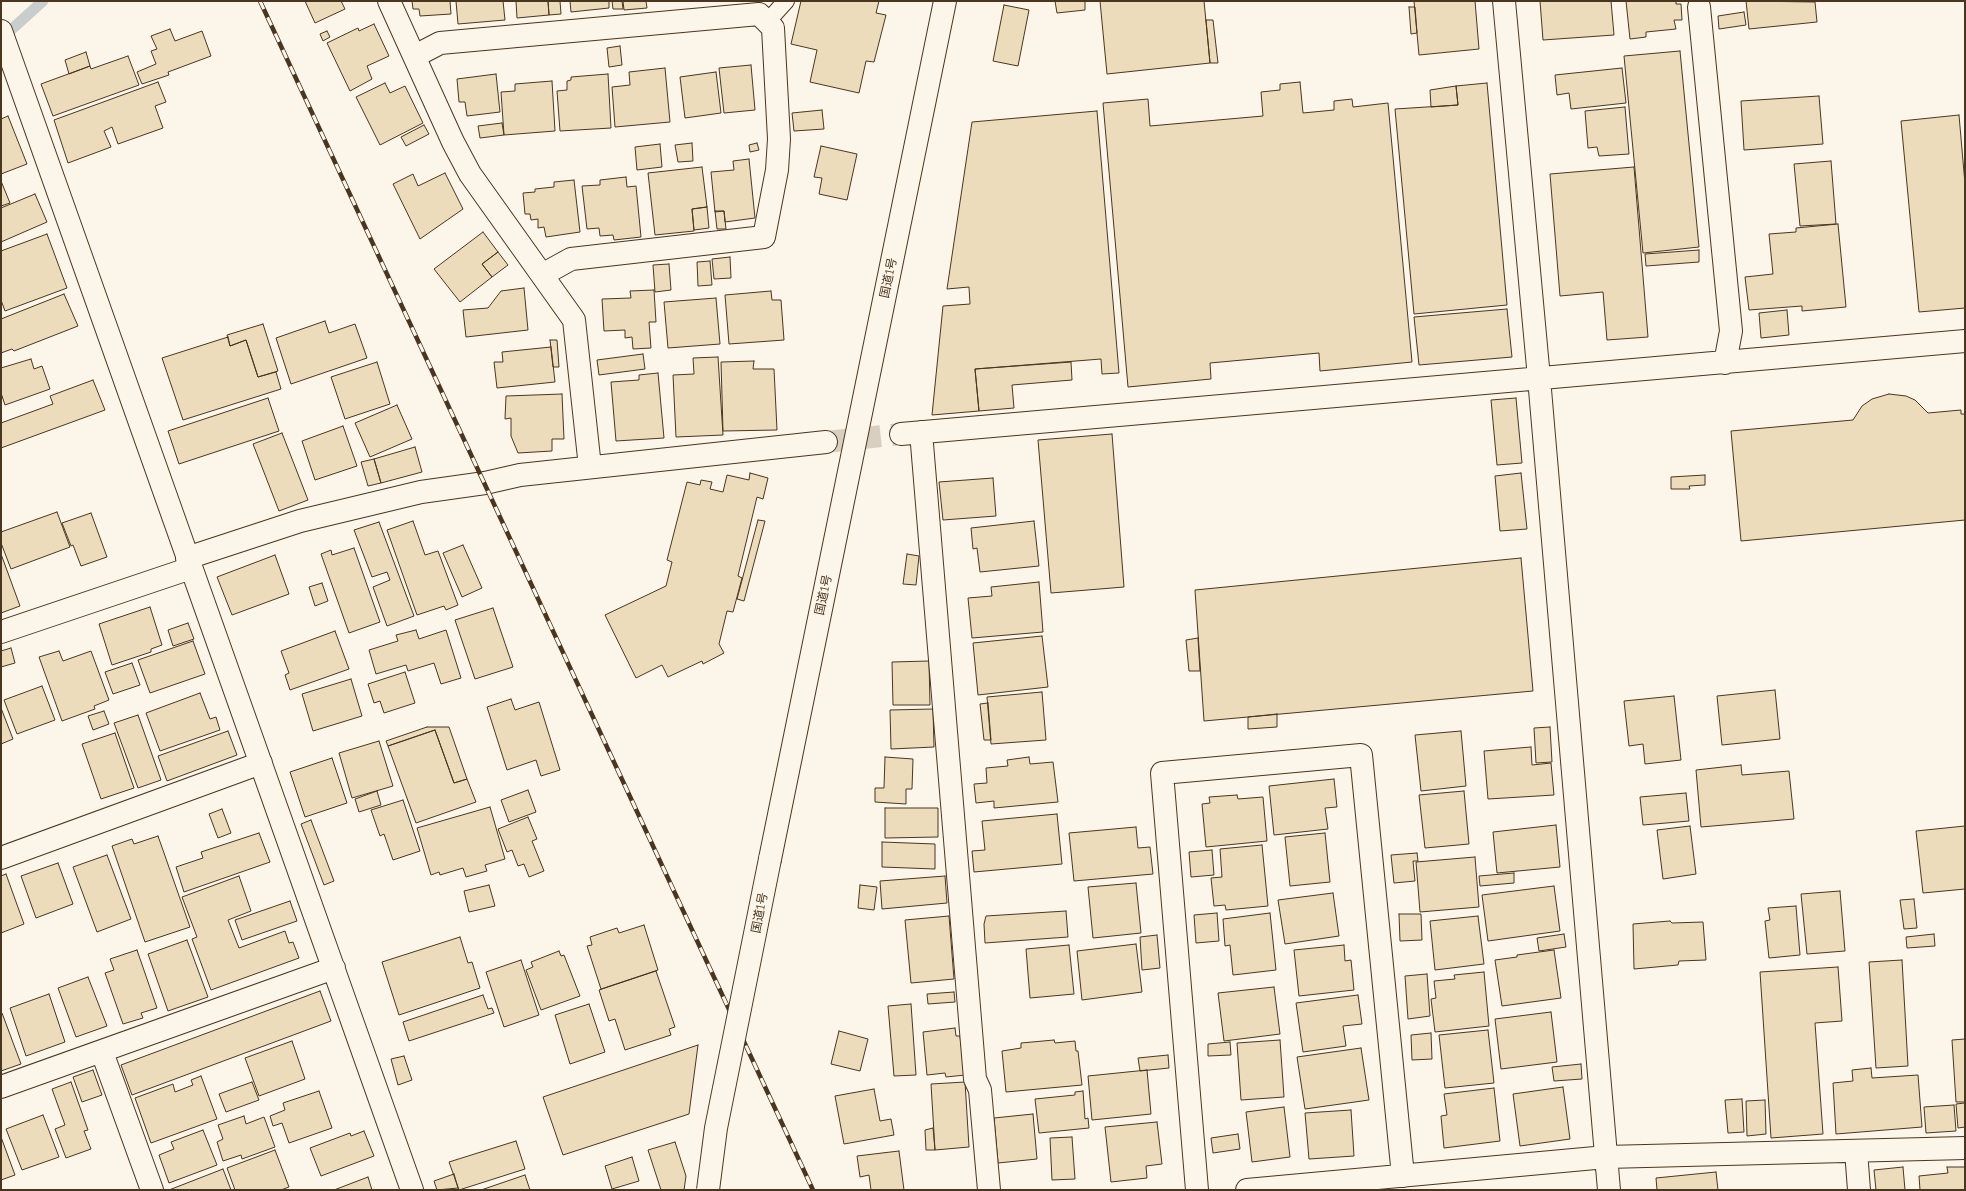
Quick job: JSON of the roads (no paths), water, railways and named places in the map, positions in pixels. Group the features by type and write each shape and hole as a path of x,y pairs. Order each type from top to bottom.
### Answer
{"main road":[{"path":"390,1 453,142 470,174 574,320 590,467"},
{"name":"国道1号","path":"708,1190 716,1128 945,1"},
{"path":"1504,1 1539,378 1609,1190"},
{"path":"1699,7 1731,331 1725,363"},
{"path":"415,56 440,43 760,14 773,28 779,139 777,170 764,237 571,259 542,275"},
{"path":"1,31 412,1190"},
{"path":"990,1190 980,1090 975,1079 911,433 1965,341"},
{"path":"1,632 300,521 421,492 485,483 520,475 826,442"},
{"path":"1197,1190 1162,773 1361,755 1403,1176"},
{"path":"1,858 261,763"},
{"path":"1,1087 334,968"},
{"path":"102,1052 152,1190"},
{"path":"1247,1190 1606,1157 1965,1148"},
{"path":"1856,1151 1859,1190"}],"lane":[{"path":"767,22 786,1"}],"waterway":[{"path":"1,39 43,1"}],"tunnel":[{"path":"826,442 901,434"}],"railway":[{"path":"260,1 813,1190"}]}
